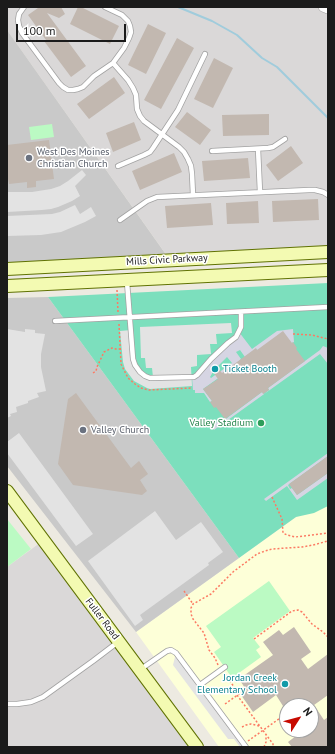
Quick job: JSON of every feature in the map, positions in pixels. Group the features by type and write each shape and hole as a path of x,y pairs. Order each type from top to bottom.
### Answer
{"main road":[{"name":"Mills Civic Parkway","path":"7,269 328,252"},
{"name":"Mills Civic Parkway","path":"7,286 328,270"},
{"name":"Fuller Road","path":"7,491 197,747"}],"street":[{"path":"323,7 328,9"}],"lane":[{"path":"24,7 18,20 22,33 59,83 68,90 83,87 94,76 113,63 129,38 131,32 128,21 124,17 105,7"},
{"path":"118,166 150,152 178,110 206,54"},
{"path":"113,63 133,88 136,95 137,109 140,116 144,121 184,152 191,166 193,195"},
{"path":"212,151 273,147 285,139"},
{"path":"258,149 260,192"},
{"path":"120,220 147,201 157,197 309,190 323,192 328,195"},
{"path":"127,280 133,359 140,372 150,378 194,377 198,375 216,354 236,337 241,327 241,312"},
{"path":"54,321 328,307"},
{"path":"7,704 31,702 43,697 93,662 119,641"},
{"path":"140,670 167,651 171,650 176,653 245,746"},
{"path":"200,685 223,668"}],"path":[{"path":"293,334 312,335 328,339"},
{"path":"93,374 96,371 104,352 112,348 120,349"},
{"path":"272,497 282,519 283,533 296,536 328,533"},
{"path":"273,747 273,744 238,694 223,668 216,662 209,650 204,633 193,619 191,608 193,604 211,594 233,572 257,554 272,549 302,547 328,541"},
{"path":"184,591 193,604"},
{"path":"254,639 292,611 298,610 328,637"},
{"path":"225,704 246,689"},
{"path":"245,746 263,730 279,719"},
{"path":"242,727 251,724 260,727"},
{"path":"264,747 266,742 266,734"}],"shaded area":[{"path":"7,7 328,7 328,252 170,260 7,30"},
{"path":"7,30 167,256 7,263"},
{"path":"82,170 86,175 75,186 80,196 72,201 51,209 7,212 7,192 32,192 51,189 60,186"},
{"path":"75,205 80,214 91,207 96,216 61,232 41,235 7,236 7,216 52,214"},
{"path":"48,297 239,558 136,632 7,466 7,298"},
{"path":"231,323 232,333 216,334 217,344 210,344 211,354 197,355 197,366 191,367 192,386 150,389 134,381 125,369 120,331 131,330 133,359 140,372 153,377 152,368 146,368 145,358 141,358 140,327"},
{"path":"7,329 25,332 25,329 35,330 35,333 45,334 41,354 41,367 46,391 37,393 39,397 16,407 17,412 10,414 11,416 7,418"},
{"path":"293,329 294,342 256,349 245,357 240,350 236,352 241,359 231,369 203,389 212,401 210,402 204,393 195,393 195,390 193,390 192,377 194,377 239,332 252,349 277,331","holes":["227,357 232,363 211,378 210,377 213,372 211,369 216,365 217,367"]},
{"path":"323,346 328,348 328,364 320,354 214,430 212,426 221,419 223,421 262,392 264,394 269,390 268,388 320,350"},
{"path":"19,433 93,534 76,546 7,453 7,442"},
{"path":"328,453 328,456 288,485 297,495 328,473 328,478 297,500 287,486 266,501 264,499"},
{"path":"328,494 328,747 219,747 136,632"},
{"path":"155,511 176,540 201,522 223,552 208,563 209,565 140,615 143,620 135,626 88,561"},
{"path":"44,540 197,747 7,747 7,567"},
{"path":"176,653 246,747 240,747 234,739 228,739 173,665"}],"green space":[{"path":"52,124 54,137 31,140 29,127"},
{"path":"328,283 328,506 314,513 296,517 239,558 48,297"},
{"path":"7,519 31,549 7,567"},
{"path":"269,581 290,611 253,638 260,647 256,650 261,657 232,678 214,652 221,647 206,626"}],"building":[{"path":"36,7 61,7 65,14 59,18 47,13 86,66 71,77 44,41 46,40 28,15 38,8"},
{"path":"78,7 81,7 119,26 110,44 70,24"},
{"path":"148,24 166,33 146,74 128,65"},
{"path":"177,38 194,48 161,109 144,100"},
{"path":"214,58 233,68 213,108 194,99"},
{"path":"114,77 125,93 89,119 77,104"},
{"path":"187,112 211,130 200,145 175,127"},
{"path":"269,114 269,135 223,136 222,115"},
{"path":"134,122 141,140 113,152 106,133"},
{"name":"West Des Moines Christian Church","path":"49,140 54,179 36,181 36,187 27,188 27,182 9,184 7,179 7,145"},
{"path":"291,146 303,163 278,181 266,165"},
{"path":"174,153 182,172 140,190 132,171"},
{"path":"248,158 250,178 204,181 202,161"},
{"path":"318,199 319,220 273,222 272,201"},
{"path":"258,201 259,223 227,224 226,203"},
{"path":"211,203 213,225 167,228 165,206"},
{"path":"283,331 292,343 293,342 297,348 296,349 305,361 268,388 269,390 263,394 262,392 225,419 216,407 214,408 210,402 212,401 203,389 218,379 211,369 216,365 222,373 256,348 257,350"},
{"name":"Valley Church","path":"76,393 131,468 139,461 148,474 140,480 147,491 142,495 73,485 58,464 68,399"},
{"path":"328,456 328,473 297,495 289,484"},
{"name":"Jordan Creek Elementary School","path":"294,627 311,652 301,659 308,669 328,654 328,695 319,701 319,698 279,698 279,700 276,695 253,712 241,695 247,691 239,679 273,655 263,642 279,630 283,635"},
{"name":"Jordan Creek Elementary School","path":"319,712 324,720 328,717 328,747 292,747 288,742 293,738 319,738"}],"waterway":[{"path":"178,7 212,21 237,35 262,58 277,67 328,118"}],"place":[{"name":"West Des Moines Christian Church","path":"29,158"},
{"name":"Ticket Booth","path":"215,369"},
{"name":"Valley Stadium","path":"261,423"},
{"name":"Valley Church","path":"83,430"},
{"name":"Jordan Creek Elementary School","path":"285,684"}]}
